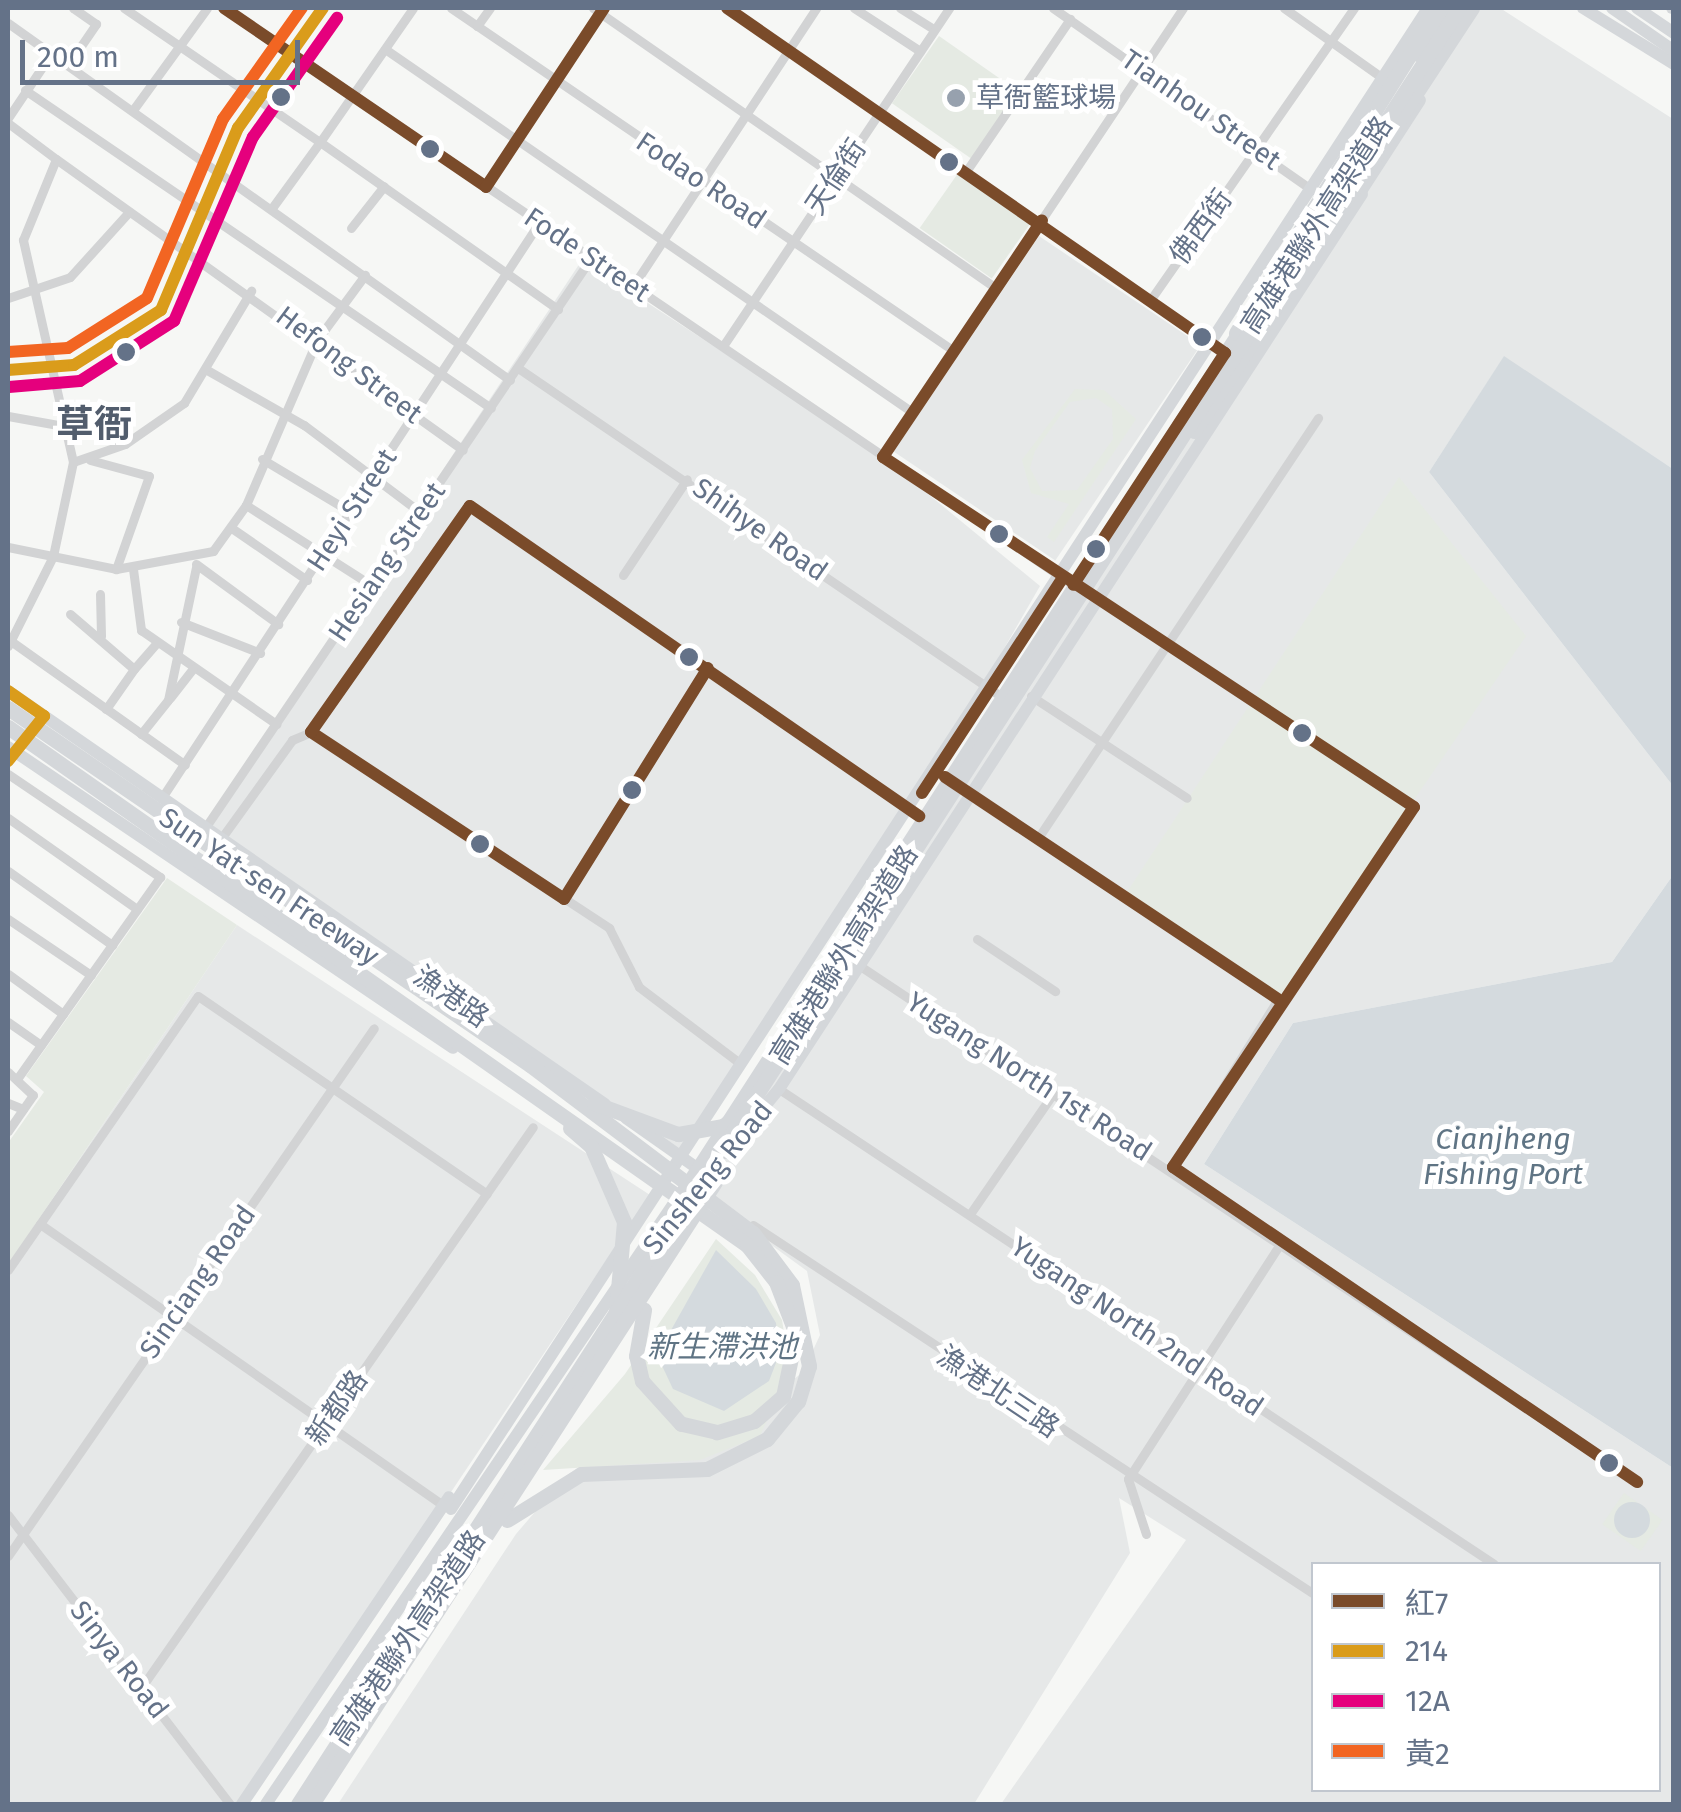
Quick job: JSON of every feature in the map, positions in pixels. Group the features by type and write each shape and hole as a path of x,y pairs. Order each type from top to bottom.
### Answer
{"highway":[{"path":"1174,452 1276,262 1439,8"},
{"name":"高雄港聯外高架道路","path":"298,1804 601,1346 760,1092 1174,452 1469,8"},
{"name":"高雄港聯外高架道路","path":"312,1804 652,1287 843,970 1174,452"},
{"name":"Sun Yat-sen Freeway","path":"8,708 530,1065"},
{"name":"Sun Yat-sen Freeway","path":"8,727 516,1078"},
{"path":"530,1065 614,1114 678,1134 723,1126 760,1092"},
{"path":"496,1529 544,1489 581,1474 707,1469 749,1452 798,1402 808,1366 798,1299 752,1233 530,1065"},
{"path":"516,1078 747,1245 776,1282 796,1334 782,1396 754,1421 717,1432 670,1414 636,1356 652,1287"},
{"path":"516,1078 591,1146 619,1202 627,1261 601,1346"}],"street":[{"path":"68,65 96,24 74,8"},
{"path":"124,8 558,309"},
{"path":"132,110 207,8"},
{"name":"Fode Street","path":"224,8 1064,580"},
{"path":"8,370 56,370 150,321 190,251 220,172 259,100 323,8"},
{"path":"272,208 413,8"},
{"name":"Fodao Road","path":"450,8 700,182 954,351"},
{"path":"477,26 490,8"},
{"path":"727,8 1042,220 1219,348"},
{"path":"633,286 816,8"},
{"path":"854,8 920,51"},
{"path":"900,8 934,30"},
{"name":"天倫街","path":"723,346 949,8"},
{"name":"Tianhou Street","path":"1053,8 1348,216"},
{"path":"1284,8 1384,79"},
{"name":"佛西街","path":"1151,299 1259,151 1354,8"},
{"name":"Sinsheng Road","path":"1219,348 1315,217 1384,79 1428,8"},
{"name":"Sinsheng Road","path":"276,1804 658,1186 686,1160 991,690 1449,8"},
{"name":"Sinsheng Road","path":"242,1804 679,1202 779,1089 1031,696 1348,216 1469,8"},
{"path":"1584,8 1674,64"},
{"path":"1612,8 1674,51"},
{"path":"1636,8 1674,34"},
{"path":"486,187 600,9 996,288"},
{"path":"883,457 1180,9"},
{"path":"968,170 1070,19"},
{"path":"8,23 510,380"},
{"path":"384,49 912,412"},
{"path":"51,54 8,120 129,212 251,291"},
{"path":"25,90 491,408"},
{"path":"56,160 24,232 34,291 69,428 73,462 52,556 8,642 184,766"},
{"path":"351,228 384,186"},
{"name":"Sinsheng Road","path":"1324,199 1362,194"},
{"path":"8,298 34,291 88,263 129,212"},
{"name":"Heyi Street","path":"164,796 540,224"},
{"name":"Hesiang Street","path":"180,864 591,258"},
{"path":"168,700 174,655 196,564 233,529 246,505 278,412 316,340 365,275"},
{"name":"Hefong Street","path":"73,462 90,460 158,425 207,370 251,291 462,450"},
{"name":"Shihye Road","path":"518,368 687,479 991,690"},
{"path":"207,370 278,412 420,512"},
{"path":"8,416 69,428"},
{"path":"1038,838 1318,418"},
{"path":"262,458 351,512"},
{"path":"90,460 149,476 116,569"},
{"path":"623,575 687,479"},
{"path":"246,505 370,585"},
{"path":"196,874 292,740 311,732 470,506 908,808"},
{"path":"233,529 307,580"},
{"path":"8,547 116,569 196,564 278,624"},
{"path":"133,569 138,624 156,643 276,724"},
{"path":"100,594 101,636"},
{"path":"70,614 101,636 134,669"},
{"path":"182,622 260,653"},
{"path":"106,709 156,643"},
{"path":"564,899 708,668"},
{"path":"140,734 193,669"},
{"name":"漁港路","path":"8,690 686,1160"},
{"path":"1031,696 1187,798"},
{"path":"10,753 44,716"},
{"path":"311,732 614,934 639,987 741,1063"},
{"name":"漁港路","path":"10,753 196,874 679,1202"},
{"path":"937,772 1278,999 1173,1167"},
{"name":"Sinsheng Road","path":"693,1184 686,1160 741,1063 826,944 908,808 937,772"},
{"path":"8,774 160,877 17,1079"},
{"path":"8,818 137,909"},
{"path":"8,871 112,945"},
{"path":"8,920 91,975"},
{"path":"977,938 1055,991"},
{"name":"Yugang North 1st Road","path":"826,944 1052,1095 1173,1167 1637,1482"},
{"path":"8,974 63,1014"},
{"path":"8,1270 198,996 486,1194"},
{"path":"8,1022 41,1045"},
{"name":"Sinciang Road","path":"8,1556 374,1028"},
{"path":"8,1072 34,1095 8,1131"},
{"name":"Yugang North 2nd Road","path":"779,1089 1491,1562"},
{"path":"970,1214 1052,1095"},
{"path":"8,1102 23,1110"},
{"name":"新都路","path":"141,1688 533,1127"},
{"name":"漁港北三路","path":"693,1184 1128,1480 1311,1592"},
{"path":"40,1224 454,1512"},
{"path":"1146,1534 1128,1480 1282,1242"},
{"name":"Sinsheng Road","path":"255,1804 454,1512"},
{"name":"Sinsheng Road","path":"266,1804 454,1512"},
{"name":"Sinya Road","path":"8,1515 230,1804"}],"shaded area":[{"path":"1462,8 1500,8 1673,119 1673,469 1504,357 1429,472 1673,786 1673,875 1612,962 1293,1023 1204,1164 1673,1468 1673,1804 1001,1804 1186,1540 1119,1498 1130,1553 974,1804 338,1804 516,1534 565,1477 632,1427 775,1394 803,1372 820,1335 807,1271 697,1191"},
{"name":"草衙籃球場","path":"939,36 1018,92 971,159 892,103"},
{"path":"961,169 1033,219 992,278 920,228"},
{"path":"1039,236 1201,345 1055,561 894,452"},
{"path":"582,260 883,457 1040,586 911,810 681,1157 206,827"},
{"path":"1075,389 1104,390 1136,419 1054,542 1047,537 1069,504 1031,493 1022,460","holes":["1096,398 1112,409 1113,439 1077,490 1042,491 1030,468 1035,451 1070,402"]},
{"path":"1399,477 1526,636 1278,999 1125,895"},
{"path":"167,878 237,925 8,1265 8,1143 44,1092 26,1076"},
{"path":"237,925 650,1195 242,1804 8,1804 8,1265"},
{"path":"716,1239 755,1275 782,1320 790,1370 760,1436 700,1460 543,1470 625,1374"},
{"path":"1624,1493 1663,1520 1641,1551 1602,1524"}],"water":[{"path":"1504,356 1673,469 1673,786 1429,472"},
{"name":"Cianjheng Fishing Port","path":"1673,875 1673,1468 1204,1164 1293,1023 1612,962"},
{"name":"新生滯洪池","path":"716,1250 756,1289 776,1323 779,1355 769,1381 724,1411 673,1389 657,1355"},
{"path":"1632,1502 1645,1507 1650,1520 1645,1533 1632,1538 1619,1533 1614,1520 1619,1507"}],"transit line":[{"name":"紅7","path":"224,8 486,187"},
{"name":"黃2","path":"8,352 68,348 147,298 223,119 302,8"},
{"name":"214","path":"8,370 74,365 161,310 238,128 323,8"},
{"name":"紅7","path":"486,187 604,8"},
{"name":"紅7","path":"727,8 1225,353 1073,585"},
{"name":"12A","path":"9,387 80,381 174,321 253,137 337,18"},
{"name":"紅7","path":"883,457 1042,220"},
{"name":"紅7","path":"883,457 1414,807"},
{"name":"紅7","path":"470,506 919,816"},
{"name":"紅7","path":"311,732 470,506"},
{"name":"紅7","path":"922,793 1062,579"},
{"name":"紅7","path":"564,899 708,668"},
{"name":"214","path":"8,691 44,716 8,761"},
{"name":"紅7","path":"311,732 564,899"},
{"name":"紅7","path":"945,777 1278,999"},
{"name":"紅7","path":"1173,1167 1414,807"},
{"name":"紅7","path":"1173,1167 1637,1482"}],"place":[{"name":"草衙籃球場","path":"956,98"}],"district":[{"name":"草衙","path":"94,425"}]}
